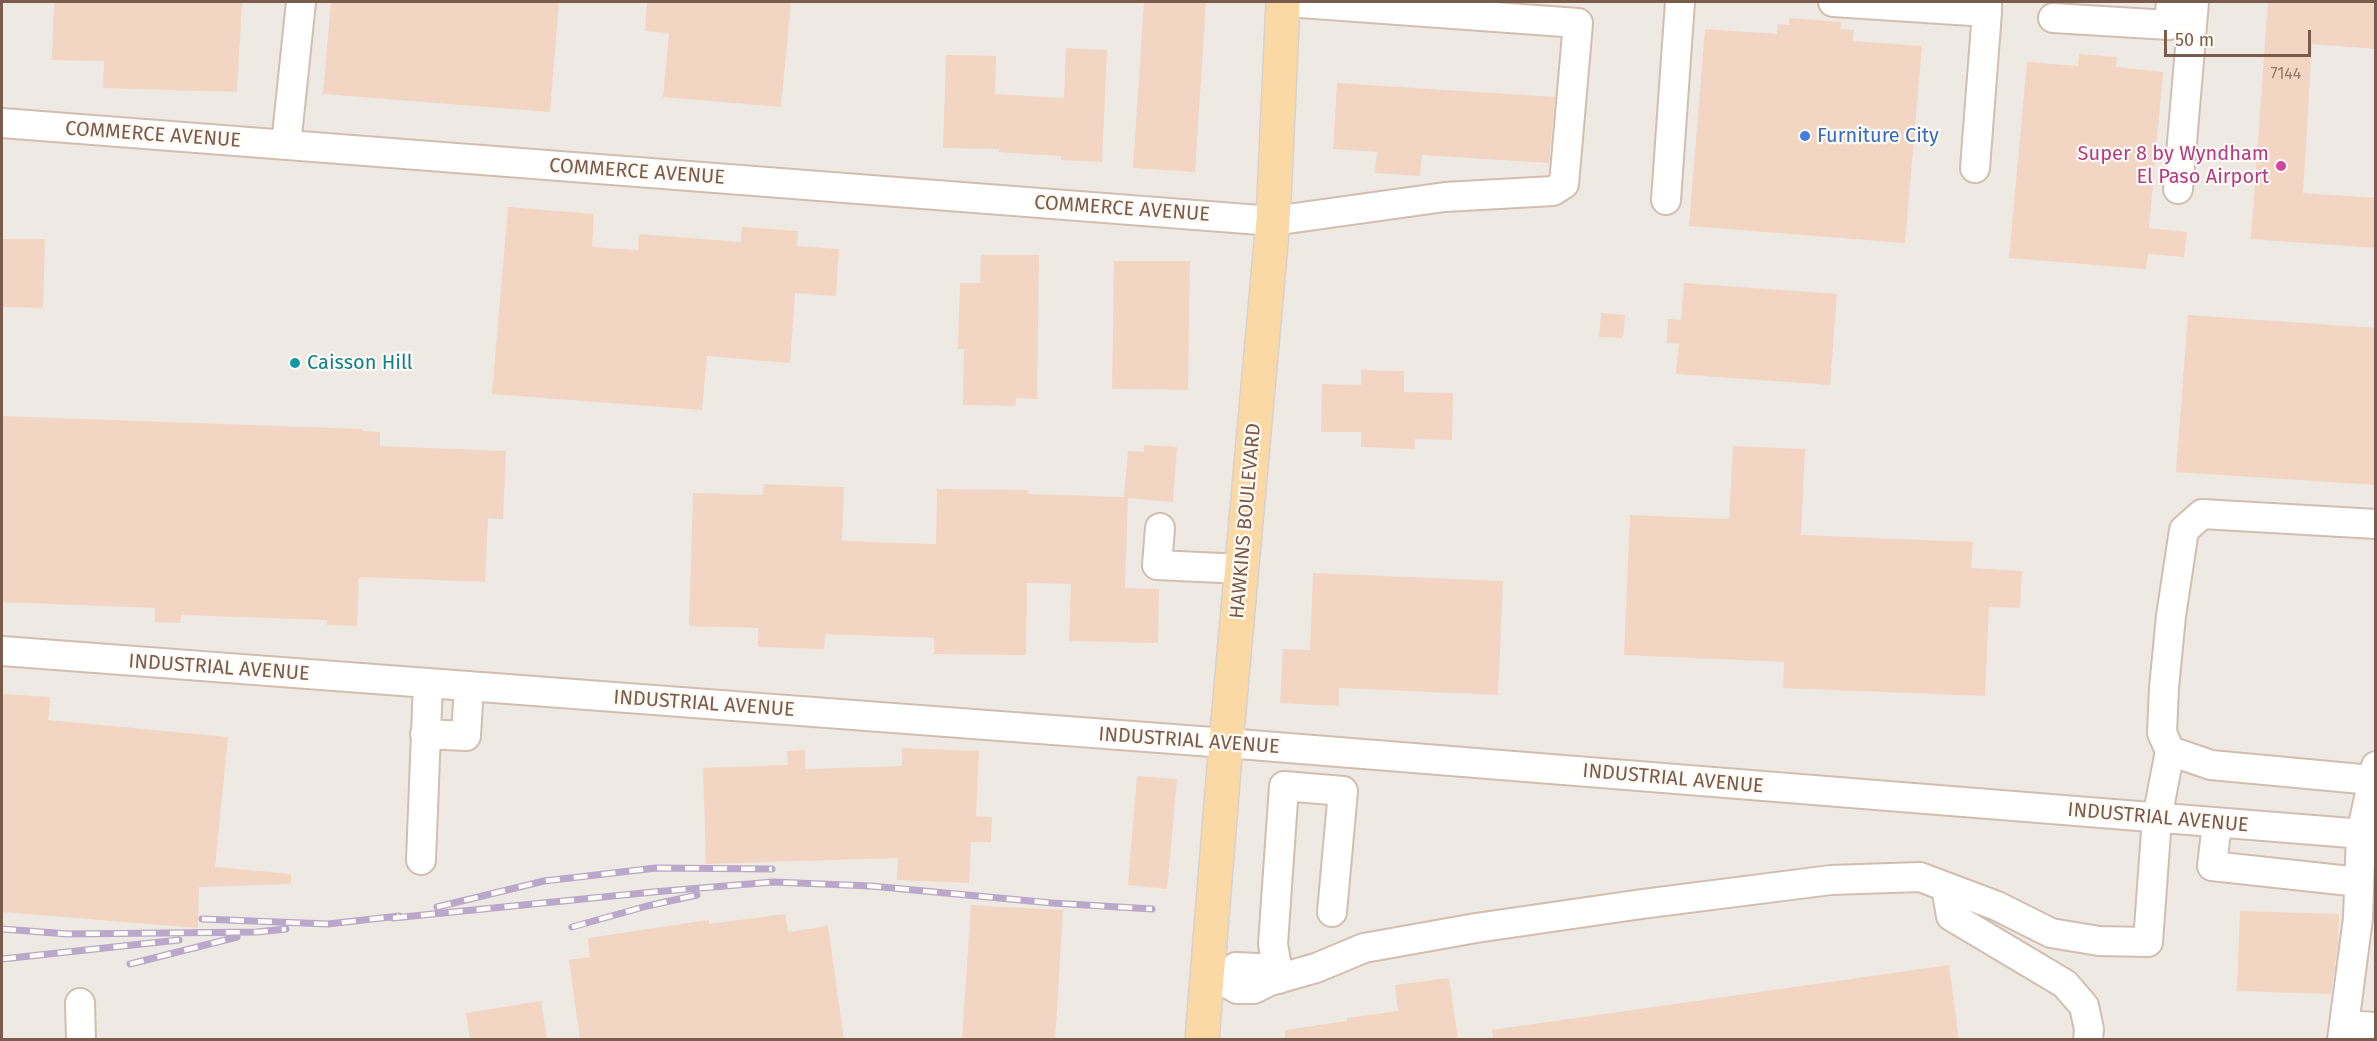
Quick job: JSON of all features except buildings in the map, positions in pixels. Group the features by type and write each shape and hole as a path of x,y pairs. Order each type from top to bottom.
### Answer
{"main road":[{"name":"HAWKINS BOULEVARD","path":"1203,1040 1214,980 1226,744 1273,221 1285,2"}],"street":[{"path":"286,145 301,2"},
{"name":"COMMERCE AVENUE","path":"2,123 1273,221 1445,197 1553,191 1564,184 1578,23 1285,2"},
{"path":"1666,200 1680,2"},
{"path":"1833,2 1987,7 1975,168"},
{"path":"2053,18 2169,25 2171,2"},
{"path":"2178,189 2194,2"},
{"path":"1214,980 1237,989 1254,989 1274,980 1316,968 1364,948 1476,928 1831,880 1920,877 1997,906 2051,933 2099,940 2148,942 2157,818 2170,751 2162,733 2164,688 2171,616 2184,530 2202,514 2376,524"},
{"path":"1160,528 1157,565 1242,569"},
{"name":"INDUSTRIAL AVENUE","path":"2,651 1226,744 2368,835"},
{"path":"421,860 428,683"},
{"path":"425,734 466,736 469,686"},
{"path":"2170,751 2211,765 2374,773 2368,835 2359,882 2358,918 2343,1032 2376,1027"},
{"path":"1274,980 1273,944 1284,786 1343,791 1332,912"},
{"path":"2217,823 2212,866 2359,882"},
{"path":"1946,886 1951,916 2066,984 2084,1006 2089,1029 2088,1040"},
{"path":"80,1003 81,1040"}],"shaded area":[{"path":"2,2 2375,2 2375,1039 2,1039"}],"railway":[{"path":"437,907 544,881 656,868 772,869"},
{"path":"393,918 773,882 871,886 1052,903 1152,909"},
{"path":"572,927 697,895"},
{"path":"202,919 328,924 399,916"},
{"path":"2,929 68,934 257,932 286,929"},
{"path":"130,964 237,937"},
{"path":"2,959 179,940"}],"place":[{"name":"Furniture City","path":"1805,136"},
{"name":"Super 8 by Wyndham El Paso Airport","path":"2281,166"},
{"name":"Caisson Hill","path":"295,363"}]}
